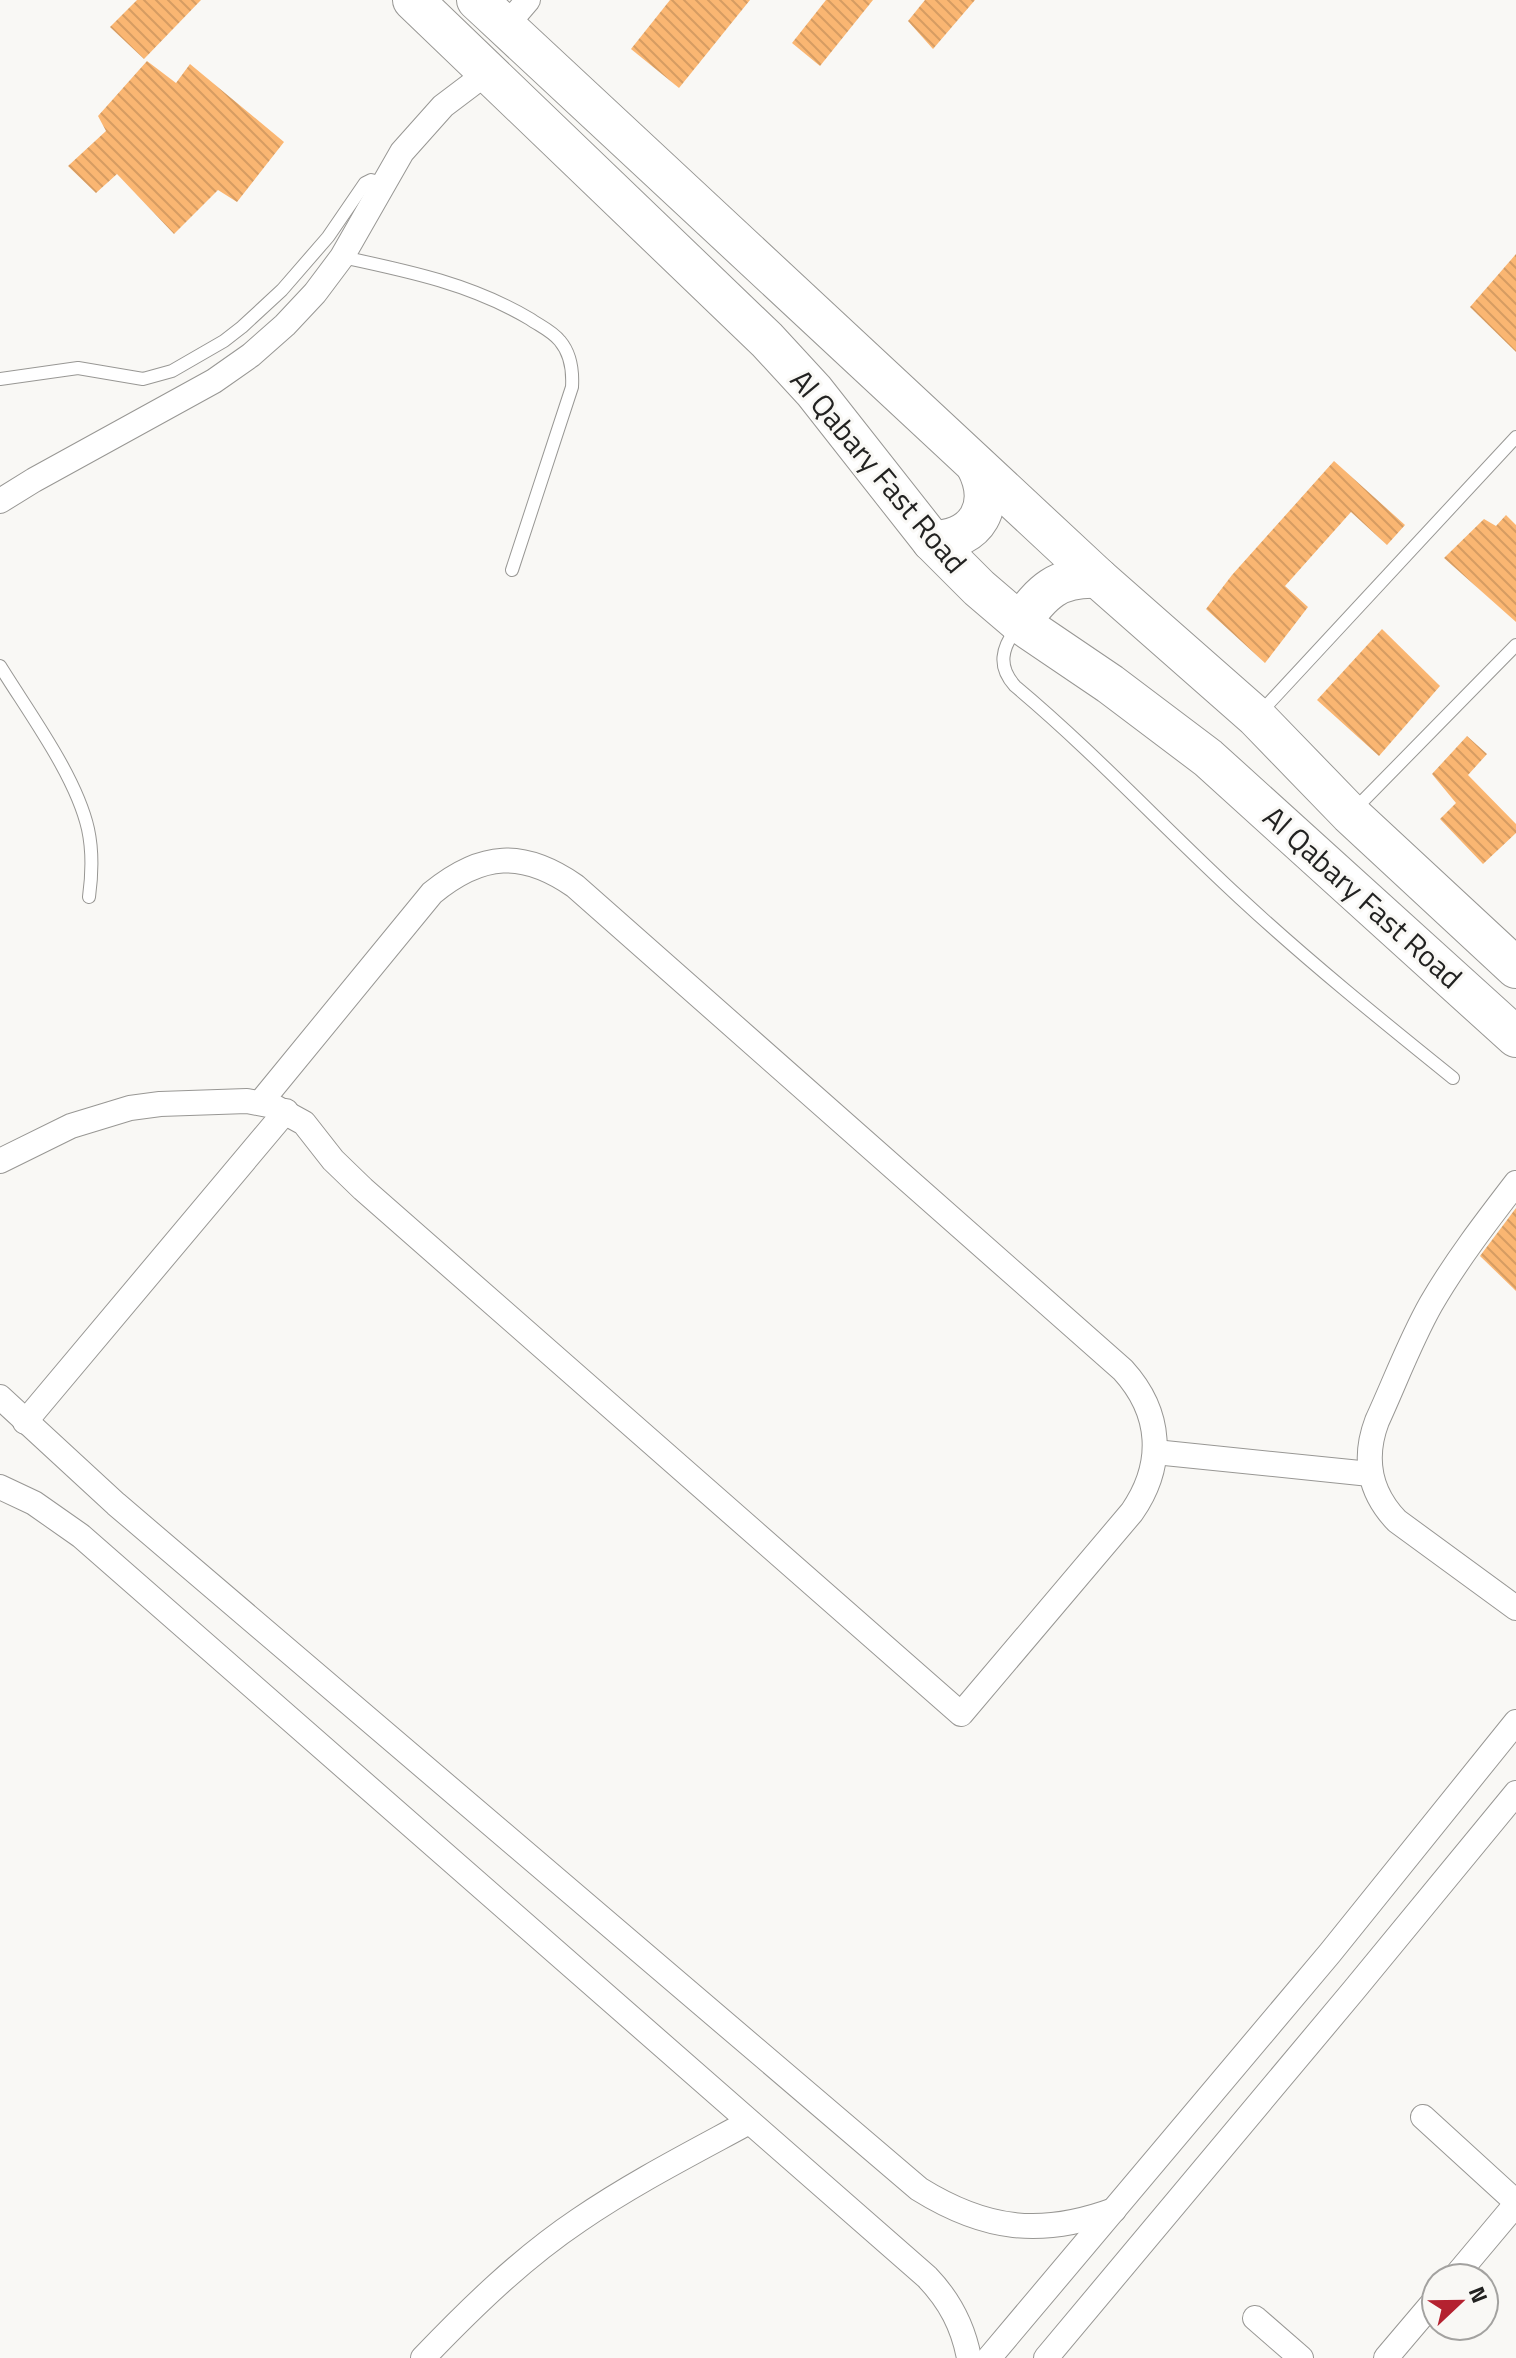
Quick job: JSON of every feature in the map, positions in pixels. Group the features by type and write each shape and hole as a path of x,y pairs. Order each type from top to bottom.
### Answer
{"highway":[{"name":"Al Qabary Fast Road","path":"413,0 767,340 814,391 932,541 979,588 1020,623 1110,684 1208,758 1516,1037"},
{"name":"Al Qabary Fast Road","path":"477,0 516,14 976,465 1256,717 1350,814 1516,968"},
{"path":"932,541 963,535 975,525 983,511 986,495 984,479 976,465"},
{"path":"1020,623 1035,601 1057,584 1070,579 1098,578"}],"street":[{"path":"0,501 214,381 251,355 315,293 342,257 383,183 421,128 443,106 488,72"},
{"path":"0,1161 71,1126 130,1108 247,1101 286,1111 310,1129 333,1160 363,1189 961,1714 1132,1512 1146,1490 1155,1452 1154,1434 1148,1407 1135,1383 1123,1370 575,886 554,871 529,863 503,860 477,865 453,876 432,893 260,1103"},
{"path":"25,1422 286,1111"},
{"path":"1516,1183 1451,1271 1414,1336 1372,1433 1369,1460 1370,1474 1380,1499 1397,1521 1516,1608"},
{"path":"0,1397 140,1525 919,2189 944,2205 971,2216 1014,2226 1058,2226 1114,2210"},
{"path":"1155,1452 1370,1474"},
{"path":"0,1487 34,1503 81,1536 941,2291 961,2326 969,2358"},
{"path":"989,2358 1330,1953 1516,1722"},
{"path":"1046,2358 1512,1805"},
{"path":"1423,2117 1516,2203 1467,2262"},
{"path":"423,2358 495,2286 577,2221 749,2122"},
{"path":"1255,2318 1301,2358"},
{"path":"1386,2358 1420,2318"}],"lane":[{"path":"0,379 78,368 143,379 172,371 242,327 304,266 365,183 371,180 383,183"},
{"path":"342,257 439,279 478,293 550,332 567,351 573,375 572,387 512,570"},
{"path":"1256,717 1516,437"},
{"path":"1020,623 1008,640 1002,659 1008,678 1015,686 1078,741 1264,920 1453,1078"},
{"path":"1350,814 1516,645"},
{"path":"0,666 65,771 83,811 91,854 89,897"}],"building":[{"path":"137,0 201,0 144,59 110,27"},
{"path":"670,0 750,0 679,88 631,49"},
{"path":"826,0 873,0 820,66 792,43"},
{"path":"925,0 975,0 933,49 908,21"},
{"path":"147,61 176,83 190,64 284,142 237,202 218,190 174,234 117,174 96,193 68,166 106,131 98,116"},
{"path":"1516,254 1516,352 1470,307"},
{"path":"1334,461 1405,525 1387,545 1351,512 1285,586 1308,607 1265,663 1206,609 1232,575"},
{"path":"1506,515 1516,525 1516,622 1444,558 1484,519 1496,526"},
{"path":"1382,629 1440,686 1379,756 1317,700"},
{"path":"1467,736 1487,754 1468,775 1516,824 1516,833 1483,864 1440,819 1456,803 1432,774"},
{"path":"1516,1208 1516,1291 1480,1256"}]}
